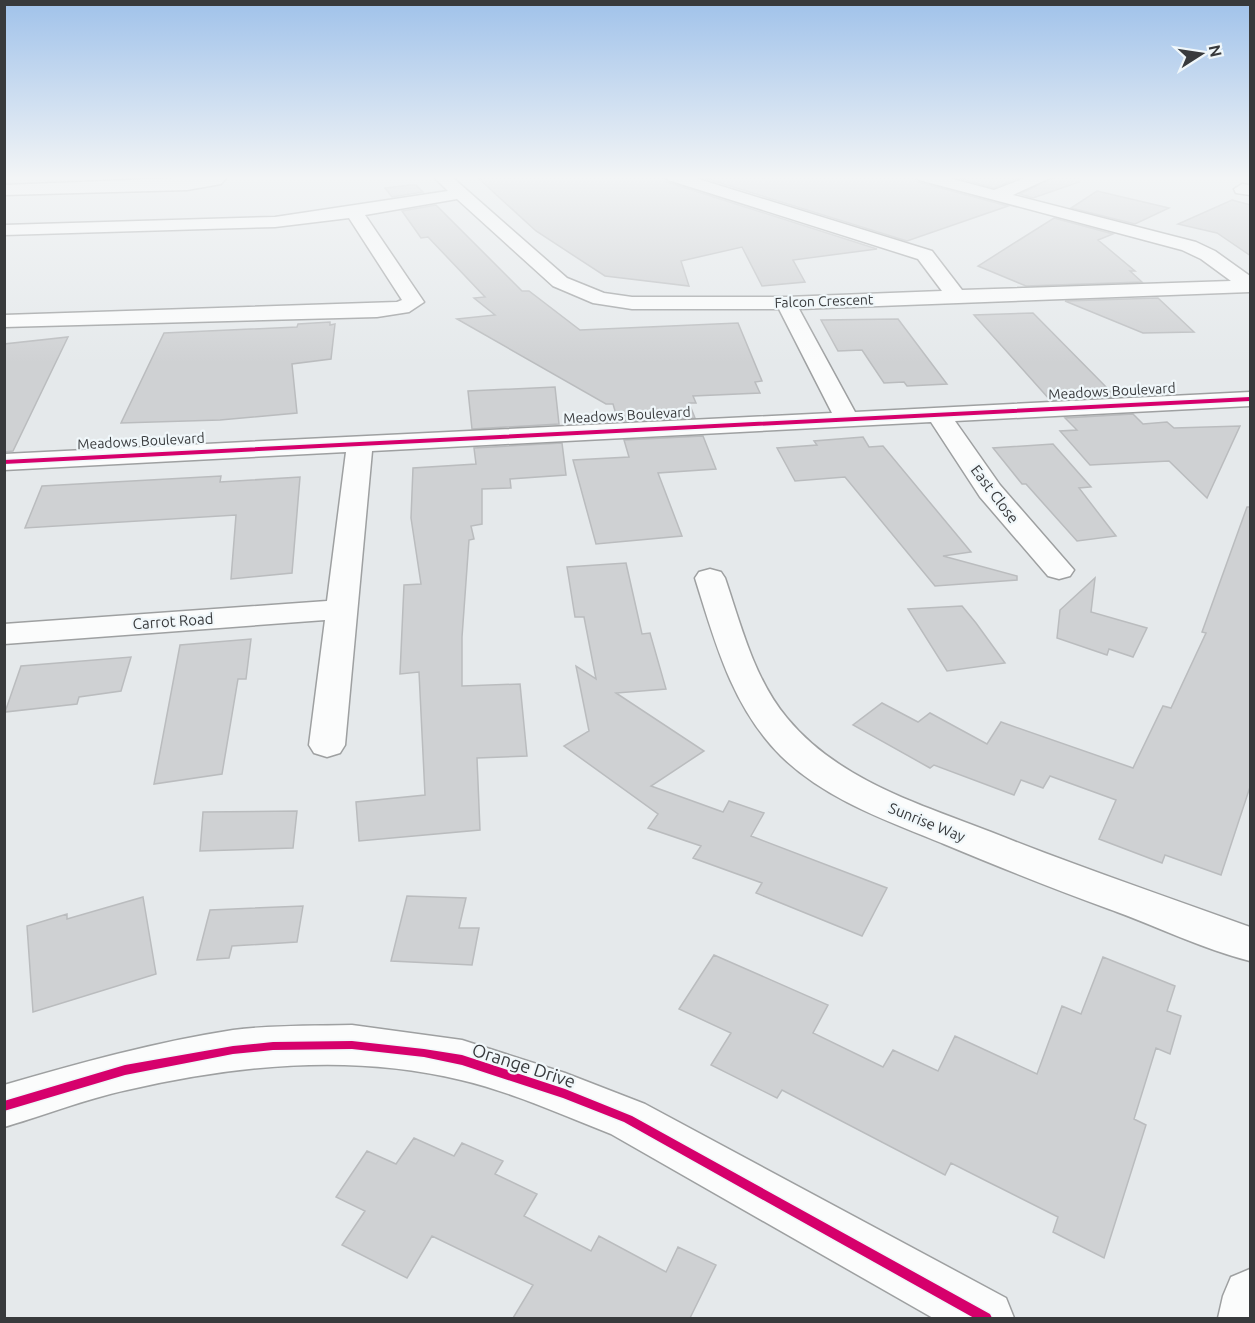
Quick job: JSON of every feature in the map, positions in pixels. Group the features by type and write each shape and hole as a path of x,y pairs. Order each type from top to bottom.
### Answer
{"street":[{"path":"200,241 245,239"},
{"path":"4,321 377,311 402,308 414,302 372,239"},
{"name":"Falcon Crescent","path":"510,239 554,277 582,293 600,299 632,303 786,303 1251,286"},
{"path":"873,239 925,255 956,296"},
{"name":"Falcon Crescent","path":"1161,239 1189,246 1208,255 1251,286"},
{"path":"786,303 846,417"},
{"name":"Meadows Boulevard","path":"4,462 846,417 1251,399"},
{"name":"East Close","path":"937,413 990,491 1059,570"},
{"path":"327,745 360,444"},
{"name":"Sunrise Way","path":"710,578 740,669 754,698 792,746 815,766 874,800 994,849 1251,944"},
{"name":"Carrot Road","path":"4,634 341,609"},
{"name":"Orange Drive","path":"4,1106 125,1070 243,1049 352,1046 424,1053 462,1060 565,1094 628,1119 986,1318"},
{"path":"1246,1318 1251,1296"}],"building":[{"path":"430,239 470,239 522,291 529,291 580,330 738,323 762,381 755,382 760,393 693,396 696,403 689,403 695,418 618,421 613,404 606,404 457,319 495,315 474,298 485,297"},
{"path":"548,239 845,239 877,249 793,260 805,282 762,286 742,247 681,261 689,286 605,276"},
{"path":"1021,239 1101,239 1098,240 1135,271 1130,271 1142,282 1026,286 978,266"},
{"path":"1225,239 1251,239 1251,256"},
{"path":"1158,298 1194,332 1143,333 1065,301"},
{"path":"1033,313 1116,397 1050,400 974,315"},
{"path":"898,319 947,384 907,386 904,382 884,383 862,350 838,351 821,320"},
{"path":"330,322 330,325 335,324 331,359 292,364 297,413 220,420 121,423 164,333 297,327 298,324"},
{"path":"68,337 13,451 4,452 4,344"},
{"path":"555,387 559,424 472,429 468,391"},
{"path":"1133,414 1143,424 1167,422 1174,428 1240,426 1207,498 1169,461 1090,465 1060,431 1077,430 1065,418"},
{"path":"703,436 716,469 658,473 682,536 596,544 573,460 629,457 624,440"},
{"path":"863,437 869,447 883,446 971,552 943,556 1017,576 1017,580 935,586 845,477 795,481 777,448 817,445 814,441"},
{"path":"562,443 566,475 510,479 511,488 482,489 482,524 471,526 474,539 469,540 462,637 462,686 520,684 527,756 477,758 480,830 359,841 356,802 425,795 419,672 400,674 404,585 421,584 411,518 413,468 476,464 474,448"},
{"path":"1053,444 1091,487 1079,488 1116,536 1077,541 1026,484 1022,484 993,448"},
{"path":"221,476 220,482 300,477 292,573 231,579 236,515 25,528 42,486"},
{"path":"1247,507 1251,507 1251,784 1221,875 1165,855 1162,863 1099,839 1116,800 1050,776 1043,788 1021,780 1014,795 934,765 930,768 853,725 882,703 918,722 930,713 987,744 1001,722 1133,768 1163,706 1171,708 1206,633 1202,632"},
{"path":"626,563 642,634 650,633 666,689 616,693 704,751 651,786 723,812 729,801 764,813 751,836 887,888 862,936 756,893 762,883 693,858 701,846 648,828 658,814 564,746 589,731 576,666 596,679 584,617 575,617 567,567"},
{"path":"1095,578 1091,612 1147,628 1133,657 1109,649 1107,655 1057,638 1060,610"},
{"path":"962,606 1005,663 947,671 908,609"},
{"path":"251,639 246,679 238,679 222,774 154,784 180,645"},
{"path":"131,657 121,691 79,697 77,704 5,712 21,666"},
{"path":"297,811 293,848 200,851 203,812"},
{"path":"407,896 466,898 459,928 479,928 472,965 391,961"},
{"path":"143,897 156,974 33,1012 27,926 67,914 67,919"},
{"path":"303,906 297,942 232,946 229,958 197,960 210,910"},
{"path":"714,955 828,1005 813,1033 883,1067 893,1050 938,1071 955,1036 1037,1074 1062,1006 1081,1014 1103,957 1175,986 1167,1011 1181,1016 1170,1054 1156,1048 1134,1119 1146,1125 1104,1258 1053,1232 1058,1217 951,1163 945,1175 782,1090 777,1098 711,1065 731,1033 679,1009"},
{"path":"414,1138 454,1156 462,1143 503,1161 495,1174 537,1194 524,1216 591,1251 599,1236 666,1272 678,1247 716,1265 690,1318 513,1318 533,1285 432,1236 407,1278 342,1245 365,1211 336,1197 367,1151 396,1164"}],"cycle path":[{"path":"4,462 1250,399"},
{"path":"4,1106 125,1070 233,1050 273,1046 352,1045 424,1053 462,1060 565,1094 628,1119 986,1318"}]}
